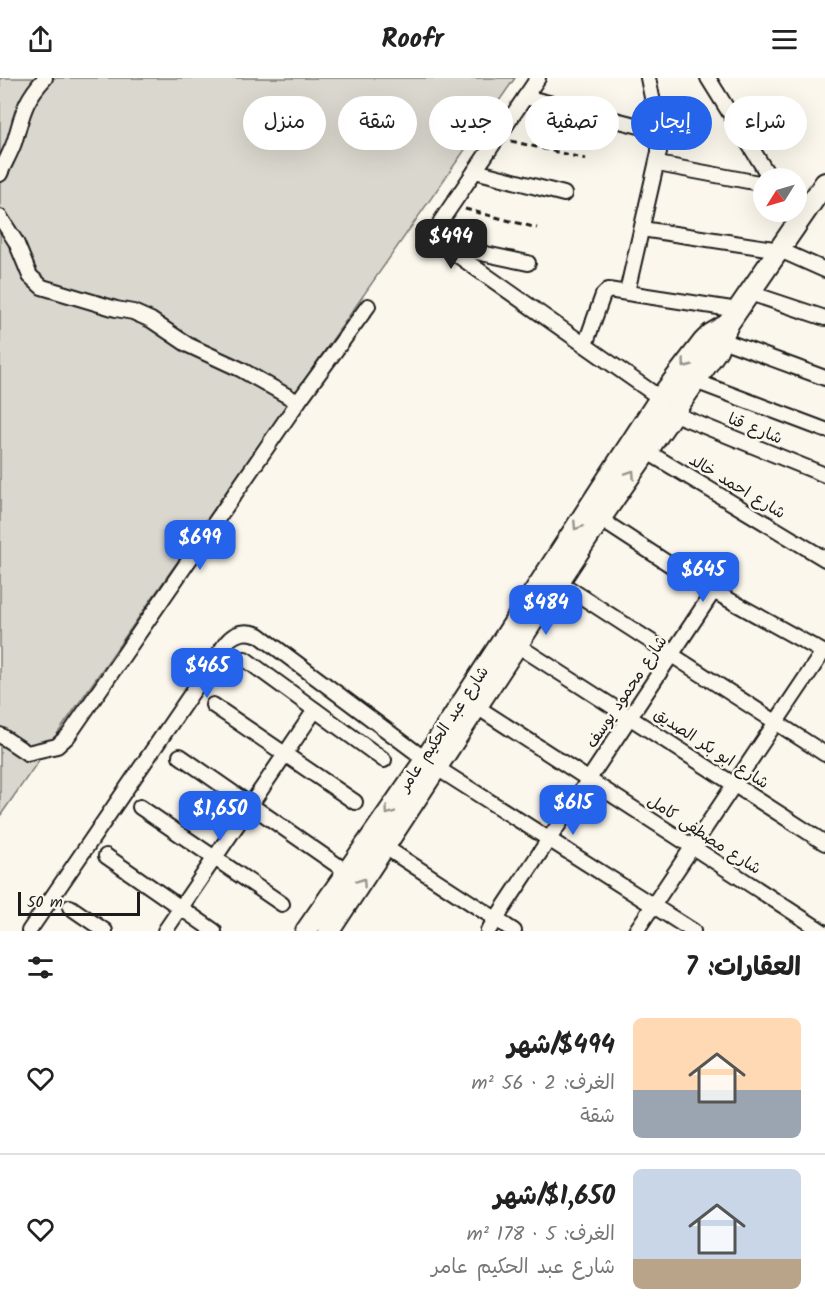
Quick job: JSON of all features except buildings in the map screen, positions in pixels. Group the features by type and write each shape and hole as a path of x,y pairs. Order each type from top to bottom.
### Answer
{"street":[{"path":"0,174 14,143 26,102 45,78"},
{"path":"526,96 538,78"},
{"path":"648,78 651,96"},
{"path":"708,78 764,168"},
{"path":"513,115 525,97"},
{"path":"489,150 438,227 438,234 443,245 528,262"},
{"path":"627,292 659,150"},
{"path":"657,164 753,182"},
{"path":"475,171 564,194"},
{"name":"شارع عبد الحكيم عامر","path":"807,203 825,183"},
{"path":"0,217 16,242 30,276 36,284 116,309 133,312 151,320 188,345 240,369 298,402"},
{"name":"شارع عبد الحكيم عامر","path":"666,406 695,381 729,325 780,250 792,222"},
{"path":"642,229 780,250 825,270"},
{"name":"شارع قنا","path":"443,245 585,345 666,406 825,475"},
{"path":"585,345 605,292 612,290 627,292 729,325 825,378"},
{"path":"750,293 825,318"},
{"path":"0,735 27,753 57,746 68,736 298,402 368,306"},
{"name":"شارع عبد الحكيم عامر","path":"329,931 385,848 431,764 666,406 703,342 711,334 729,325"},
{"path":"695,381 825,430"},
{"name":"شارع عبد الحكيم عامر","path":"308,930 347,872 477,707 600,519 639,447"},
{"name":"شارع احمد خالد","path":"639,447 825,559"},
{"path":"600,519 713,592 824,652 636,931"},
{"path":"559,582 825,754"},
{"name":"شارع محمود يوسف","path":"492,925 713,592"},
{"path":"29,931 225,643 237,633 244,632 260,635 431,764 693,931"},
{"name":"شارع ابو بكر الصديق","path":"518,645 825,843"},
{"path":"245,659 384,760"},
{"path":"213,705 355,802"},
{"name":"شارع مصطفى كامل","path":"477,707 822,931"},
{"path":"165,931 315,710"},
{"path":"180,756 347,872"},
{"path":"141,807 282,904"},
{"path":"385,848 492,925 514,931"},
{"path":"106,856 214,931"},
{"path":"70,907 105,931"}],"path":[{"path":"513,141 586,159"},
{"path":"451,206 537,228"}],"shaded area":[{"path":"0,78 515,78 502,96 429,96 429,150 465,150 0,816"}]}
